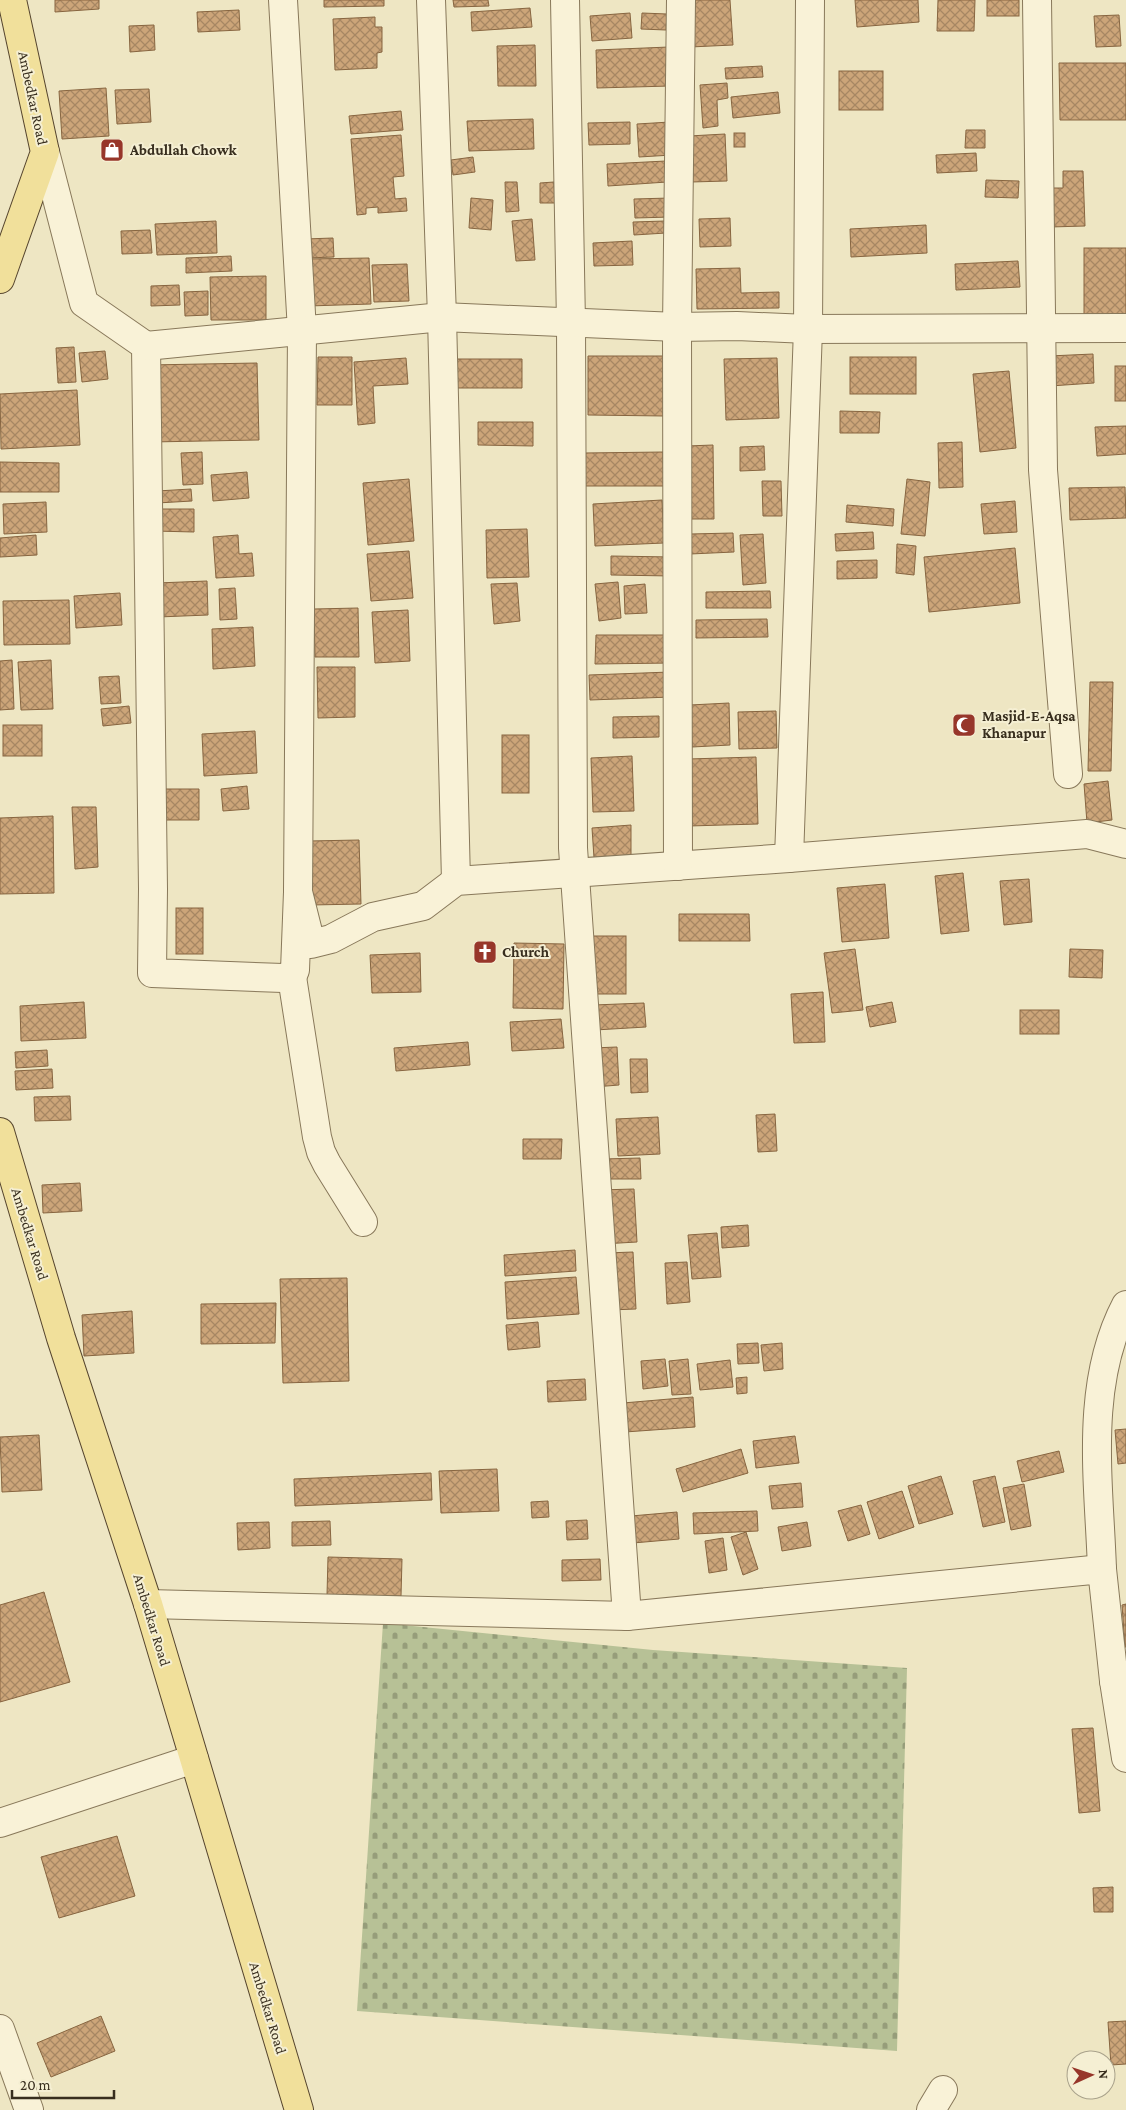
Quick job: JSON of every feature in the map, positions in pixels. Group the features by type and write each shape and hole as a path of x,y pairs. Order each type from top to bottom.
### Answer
{"main road":[{"name":"Ambedkar Road","path":"0,279 45,152 9,12"},
{"name":"Ambedkar Road","path":"0,1132 61,1338 148,1604 299,2110"}],"street":[{"path":"283,0 302,331 298,892 295,970 292,977 321,1152 364,1222"},
{"path":"431,0 442,318 456,881"},
{"path":"565,0 571,322 575,873 627,1616"},
{"path":"678,866 677,327 680,0"},
{"path":"789,858 808,329 810,0"},
{"path":"1037,0 1043,470 1068,774"},
{"path":"45,152 84,303 146,346 442,318 677,327 737,326 808,329 1126,328"},
{"path":"146,346 153,889 152,973 292,977"},
{"path":"298,892 311,944 330,939 373,917 423,906 456,881 789,858 1087,834 1126,844 1126,837"},
{"path":"1126,1305 1112,1339 1104,1369 1098,1404 1102,1569 1120,1680 1126,1758"},
{"path":"148,1604 627,1616 1102,1569"},
{"path":"0,1824 194,1759"},
{"path":"0,2029 29,2110"}],"green space":[{"path":"383,1623 653,1650 907,1668 897,2051 357,2011"}],"building":[{"path":"55,0 99,0 99,9 55,12"},
{"path":"324,0 384,0 384,6 324,7"},
{"path":"453,0 488,0 489,6 454,7"},
{"path":"687,0 730,0 733,45 690,47"},
{"path":"855,0 918,0 919,22 857,27"},
{"path":"938,0 975,0 974,31 937,31"},
{"path":"987,0 1019,0 1019,16 987,16"},
{"path":"530,8 532,27 472,31 471,12"},
{"path":"239,10 240,30 198,32 197,12"},
{"path":"630,13 632,38 592,41 590,16"},
{"path":"642,13 667,14 666,30 641,29"},
{"path":"1119,15 1121,46 1096,47 1094,16"},
{"path":"375,17 375,27 382,27 382,52 377,53 377,68 335,70 333,19"},
{"path":"154,25 155,50 130,52 129,26"},
{"path":"535,45 536,86 498,86 497,46"},
{"path":"669,47 670,86 597,88 596,50"},
{"path":"1059,63 1126,63 1126,120 1060,120"},
{"path":"762,66 763,77 726,79 725,68"},
{"path":"839,71 883,71 883,110 839,110"},
{"path":"727,83 728,98 717,100 718,126 703,128 700,85"},
{"path":"106,88 109,136 62,139 59,91"},
{"path":"149,89 151,122 117,124 115,90"},
{"path":"778,92 780,113 733,118 731,97"},
{"path":"401,111 403,130 351,134 349,116"},
{"path":"533,119 534,149 469,151 467,121"},
{"path":"630,122 630,144 589,145 588,123"},
{"path":"670,122 672,155 639,157 637,124"},
{"path":"966,130 985,130 985,148 965,148"},
{"path":"734,133 745,133 745,147 734,147"},
{"path":"725,134 727,181 691,182 689,136"},
{"path":"401,135 404,176 393,177 395,199 406,198 407,211 378,213 378,207 366,208 366,214 357,215 351,139"},
{"path":"976,153 977,171 937,173 936,155"},
{"path":"473,157 475,172 453,175 451,160"},
{"path":"666,161 667,182 608,186 607,164"},
{"path":"1063,171 1083,171 1085,226 1050,227 1050,188 1063,188"},
{"path":"986,180 1019,181 1018,198 985,197"},
{"path":"505,182 517,182 519,211 506,212"},
{"path":"554,182 555,203 540,203 540,183"},
{"path":"471,198 493,200 491,230 469,228"},
{"path":"670,198 671,217 635,218 634,199"},
{"path":"730,218 731,246 700,247 699,219"},
{"path":"532,219 535,260 516,261 512,221"},
{"path":"216,221 217,253 157,255 155,224"},
{"path":"665,221 666,233 634,235 633,222"},
{"path":"926,225 927,253 851,257 850,229"},
{"path":"150,230 152,253 122,254 121,231"},
{"path":"333,238 334,257 306,258 305,239"},
{"path":"632,241 633,265 594,266 593,243"},
{"path":"1084,248 1126,248 1126,315 1084,315"},
{"path":"231,256 232,271 186,273 186,258"},
{"path":"369,258 371,304 308,306 306,259"},
{"path":"1018,261 1020,287 956,290 955,264"},
{"path":"407,264 409,301 374,302 372,265"},
{"path":"740,268 741,293 779,292 779,308 697,309 696,269"},
{"path":"266,276 266,320 211,320 210,277"},
{"path":"179,285 180,305 151,306 151,286"},
{"path":"208,291 208,315 185,316 184,292"},
{"path":"74,347 76,382 58,383 56,348"},
{"path":"105,351 108,379 82,382 79,353"},
{"path":"1093,354 1094,383 1050,386 1049,356"},
{"path":"588,356 664,356 664,416 588,415"},
{"path":"318,357 352,357 352,405 317,405"},
{"path":"850,357 916,357 916,394 850,394"},
{"path":"406,358 408,384 373,386 375,423 358,425 354,362"},
{"path":"777,358 779,418 726,420 724,359"},
{"path":"452,359 522,359 522,388 453,388"},
{"path":"257,363 259,440 150,442 148,365"},
{"path":"1115,366 1126,366 1126,401 1115,401"},
{"path":"1009,371 1016,448 980,452 973,374"},
{"path":"77,390 80,445 1,449 0,394"},
{"path":"840,411 880,412 879,433 840,433"},
{"path":"478,422 533,422 533,446 478,445"},
{"path":"1126,426 1126,454 1097,456 1095,427"},
{"path":"962,442 963,487 939,488 938,443"},
{"path":"713,445 714,519 688,519 687,446"},
{"path":"764,446 765,470 740,471 740,447"},
{"path":"202,452 203,484 183,485 181,453"},
{"path":"663,452 664,486 584,486 584,453"},
{"path":"0,462 59,463 59,492 0,492"},
{"path":"247,472 249,498 213,501 211,475"},
{"path":"409,479 414,541 368,545 363,483"},
{"path":"907,479 930,482 925,536 901,534"},
{"path":"762,481 781,481 782,516 763,516"},
{"path":"1125,487 1126,518 1070,520 1069,488"},
{"path":"191,489 192,501 157,503 157,491"},
{"path":"662,500 664,543 595,546 593,504"},
{"path":"1015,501 1017,532 984,534 981,504"},
{"path":"46,502 47,532 4,534 3,504"},
{"path":"847,505 894,509 893,526 846,522"},
{"path":"155,509 194,509 194,532 154,531"},
{"path":"527,529 529,577 487,578 486,530"},
{"path":"873,532 874,549 836,551 835,534"},
{"path":"733,533 734,552 690,554 690,534"},
{"path":"763,534 766,583 743,585 740,535"},
{"path":"36,535 37,555 0,557 0,538"},
{"path":"238,535 239,554 252,553 254,576 216,578 213,537"},
{"path":"897,544 916,546 914,575 896,573"},
{"path":"1015,548 1020,603 929,612 924,557"},
{"path":"409,551 413,598 371,601 367,554"},
{"path":"611,556 672,557 672,576 611,575"},
{"path":"877,560 877,578 837,579 837,561"},
{"path":"207,581 208,615 158,617 157,583"},
{"path":"618,582 621,618 599,621 595,584"},
{"path":"517,583 520,621 494,624 491,584"},
{"path":"645,584 647,613 625,614 624,586"},
{"path":"235,588 237,619 220,620 219,589"},
{"path":"770,591 771,608 706,608 706,592"},
{"path":"120,593 122,625 76,628 74,596"},
{"path":"69,600 70,644 4,645 3,601"},
{"path":"358,608 359,657 315,657 314,609"},
{"path":"408,610 410,661 375,663 372,612"},
{"path":"767,619 768,637 696,638 696,620"},
{"path":"253,627 255,666 213,669 212,629"},
{"path":"596,635 671,635 672,663 595,664"},
{"path":"12,660 14,709 0,710 0,661"},
{"path":"51,660 53,709 21,710 18,662"},
{"path":"317,667 355,667 355,717 318,718"},
{"path":"670,672 671,697 590,700 589,675"},
{"path":"119,676 121,703 101,704 99,677"},
{"path":"1090,682 1113,682 1111,771 1088,771"},
{"path":"729,703 730,745 692,747 690,705"},
{"path":"129,706 131,723 103,726 101,709"},
{"path":"776,711 777,748 739,749 738,712"},
{"path":"659,716 659,737 613,738 613,717"},
{"path":"3,725 42,725 42,756 3,756"},
{"path":"255,731 257,773 204,776 202,734"},
{"path":"502,735 529,735 529,793 502,793"},
{"path":"632,756 634,811 593,812 591,758"},
{"path":"756,757 758,824 689,826 688,759"},
{"path":"1108,781 1112,820 1087,823 1084,784"},
{"path":"247,786 249,809 223,811 221,789"},
{"path":"158,789 199,789 199,820 157,820"},
{"path":"72,807 96,807 98,867 75,869"},
{"path":"53,816 54,893 0,894 0,818"},
{"path":"631,825 631,860 594,858 592,828"},
{"path":"359,840 361,904 311,905 309,841"},
{"path":"963,873 969,931 941,934 935,876"},
{"path":"1029,879 1032,922 1004,925 1000,881"},
{"path":"885,884 889,938 842,942 837,888"},
{"path":"176,908 203,908 203,954 176,954"},
{"path":"679,914 749,914 750,941 679,941"},
{"path":"592,936 626,936 626,994 592,994"},
{"path":"514,943 564,944 563,1009 513,1008"},
{"path":"855,949 863,1010 832,1013 824,953"},
{"path":"1070,949 1103,950 1102,978 1069,977"},
{"path":"420,953 421,992 372,993 370,955"},
{"path":"823,992 825,1042 794,1043 791,994"},
{"path":"84,1002 86,1038 21,1041 20,1006"},
{"path":"892,1002 896,1022 870,1027 866,1007"},
{"path":"644,1003 646,1027 595,1030 594,1005"},
{"path":"1020,1010 1059,1010 1059,1034 1020,1034"},
{"path":"561,1019 564,1048 512,1051 510,1022"},
{"path":"468,1042 470,1065 396,1071 394,1048"},
{"path":"617,1047 619,1085 594,1087 592,1048"},
{"path":"47,1050 48,1066 16,1068 15,1052"},
{"path":"630,1059 647,1059 648,1092 631,1093"},
{"path":"52,1069 53,1088 16,1090 15,1071"},
{"path":"70,1096 71,1120 35,1121 34,1097"},
{"path":"775,1114 777,1151 758,1152 756,1115"},
{"path":"658,1117 660,1154 618,1156 616,1119"},
{"path":"523,1139 562,1139 561,1159 523,1159"},
{"path":"640,1158 641,1179 604,1179 603,1159"},
{"path":"80,1183 82,1211 43,1213 42,1185"},
{"path":"634,1189 637,1242 602,1244 599,1190"},
{"path":"748,1225 749,1246 722,1248 721,1227"},
{"path":"717,1233 721,1277 692,1279 688,1235"},
{"path":"575,1250 576,1271 505,1276 504,1255"},
{"path":"633,1252 636,1309 609,1310 606,1253"},
{"path":"687,1262 690,1302 667,1304 665,1263"},
{"path":"576,1277 579,1314 507,1319 505,1282"},
{"path":"347,1278 349,1381 283,1383 280,1279"},
{"path":"276,1303 275,1343 201,1344 201,1304"},
{"path":"132,1311 134,1353 84,1356 82,1315"},
{"path":"538,1322 540,1347 508,1350 506,1325"},
{"path":"758,1343 759,1363 738,1364 737,1344"},
{"path":"782,1343 783,1369 764,1371 761,1345"},
{"path":"665,1359 668,1386 643,1389 641,1361"},
{"path":"688,1359 691,1394 672,1395 669,1361"},
{"path":"730,1360 733,1387 700,1390 697,1364"},
{"path":"747,1377 747,1393 737,1394 736,1378"},
{"path":"585,1379 586,1400 548,1402 547,1381"},
{"path":"693,1397 695,1427 625,1432 623,1403"},
{"path":"1126,1429 1126,1463 1118,1464 1115,1430"},
{"path":"39,1435 42,1490 2,1492 0,1437"},
{"path":"795,1436 799,1463 756,1468 753,1441"},
{"path":"741,1449 748,1473 683,1492 676,1469"},
{"path":"1059,1451 1064,1472 1022,1482 1017,1461"},
{"path":"497,1469 499,1511 441,1513 439,1471"},
{"path":"431,1473 432,1500 295,1506 294,1479"},
{"path":"941,1476 953,1514 919,1524 908,1486"},
{"path":"995,1476 1005,1522 983,1527 973,1481"},
{"path":"801,1483 803,1507 772,1509 769,1486"},
{"path":"1024,1484 1031,1526 1011,1530 1003,1488"},
{"path":"902,1491 914,1527 879,1539 867,1502"},
{"path":"548,1501 549,1517 532,1518 531,1502"},
{"path":"861,1505 870,1534 848,1541 838,1511"},
{"path":"757,1511 758,1531 694,1534 693,1513"},
{"path":"677,1512 679,1539 633,1543 631,1516"},
{"path":"587,1520 588,1539 567,1540 566,1521"},
{"path":"330,1521 331,1545 292,1546 292,1522"},
{"path":"269,1522 270,1548 238,1550 237,1523"},
{"path":"807,1522 811,1546 782,1551 778,1527"},
{"path":"746,1532 758,1569 743,1575 731,1537"},
{"path":"723,1538 727,1570 709,1573 705,1541"},
{"path":"328,1557 402,1559 401,1596 327,1595"},
{"path":"600,1559 601,1580 562,1581 562,1560"},
{"path":"44,1592 70,1682 0,1702 0,1605"},
{"path":"1126,1604 1126,1647 1125,1647 1122,1605"},
{"path":"1093,1728 1100,1811 1079,1813 1072,1729"},
{"path":"117,1836 135,1896 59,1918 41,1857"},
{"path":"1113,1887 1113,1912 1094,1912 1093,1888"},
{"path":"101,2016 115,2051 51,2077 37,2043"},
{"path":"1126,2021 1126,2064 1116,2065 1116,2050 1110,2050 1108,2022"}],"place":[{"name":"Abdullah Chowk","path":"112,150"},
{"name":"Masjid-E-Aqsa Khanapur","path":"964,725"},
{"name":"Church","path":"485,952"}]}
